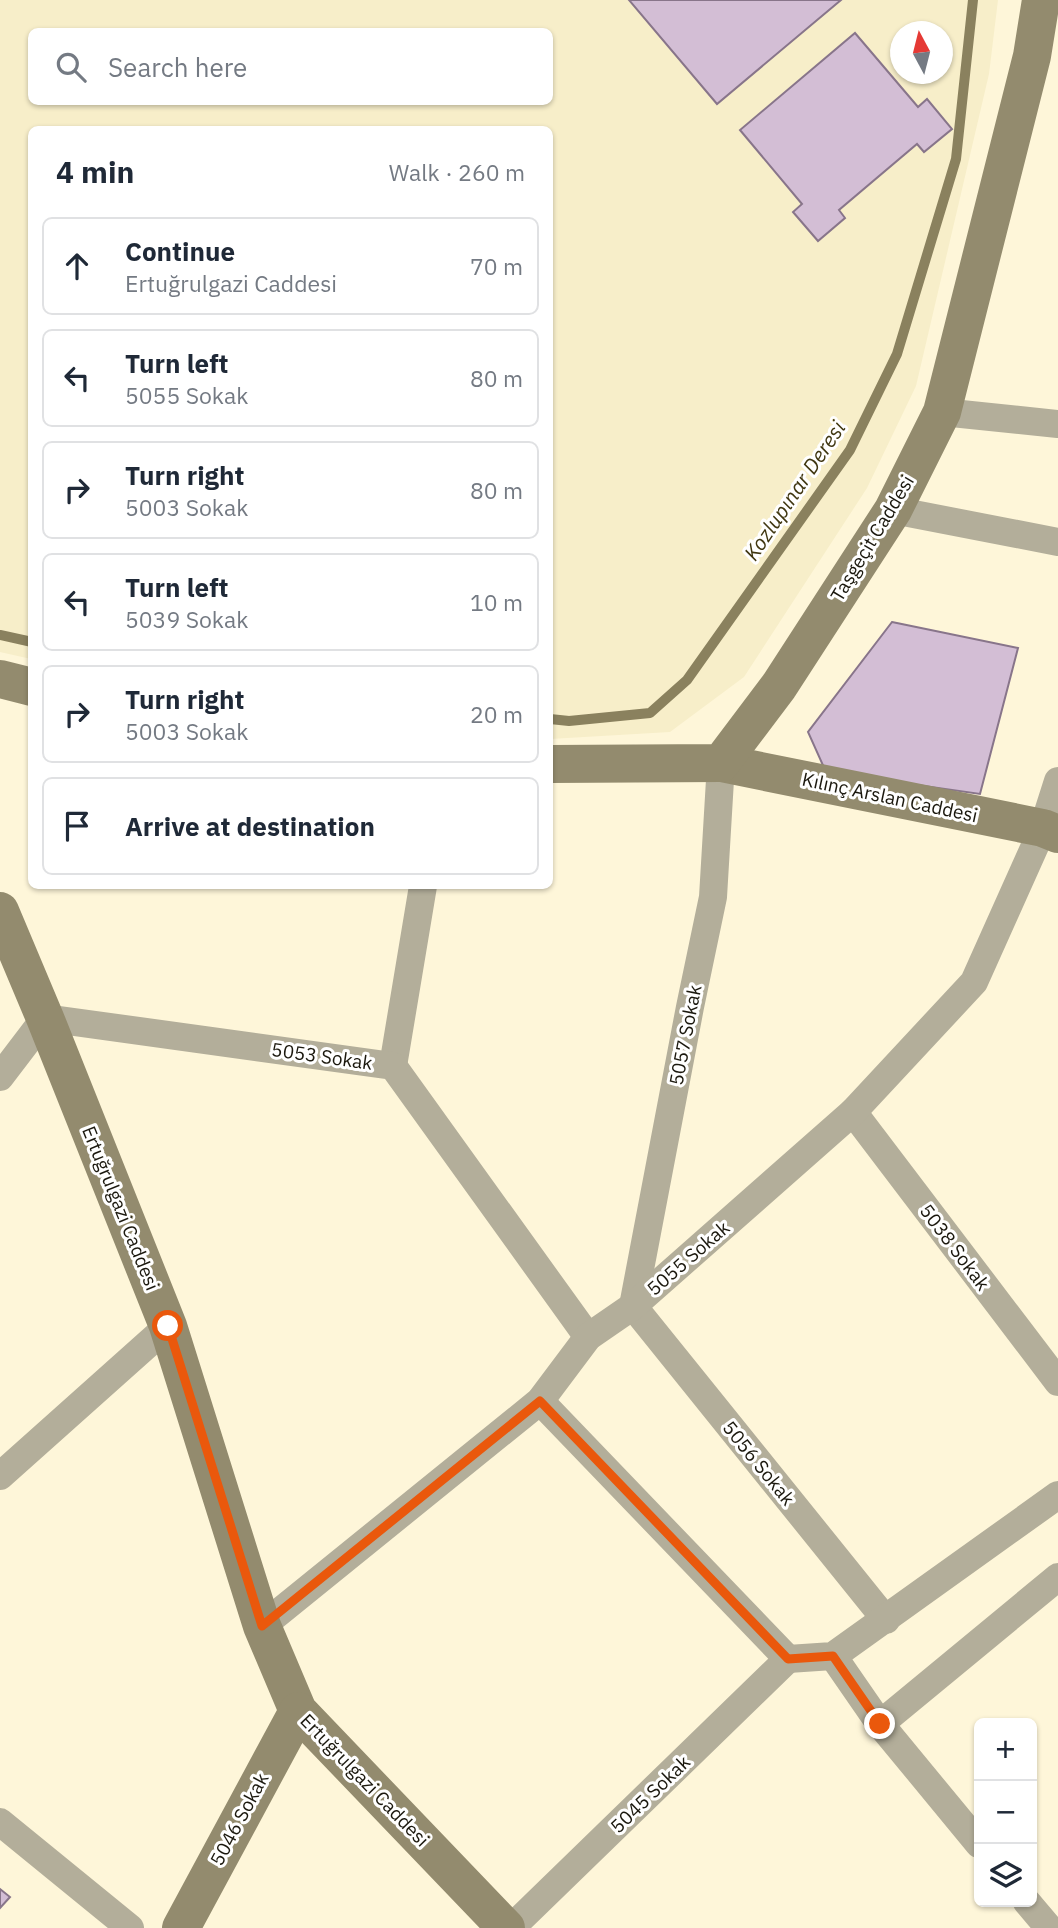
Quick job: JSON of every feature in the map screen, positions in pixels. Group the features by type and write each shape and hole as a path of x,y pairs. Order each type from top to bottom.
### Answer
{"street":[{"name":"Taşgeçit Caddesi","path":"721,763 779,686 893,510 942,412 1045,57 1041,0"},
{"path":"942,412 1058,424"},
{"path":"893,510 1058,542"},
{"path":"0,679 28,686"},
{"path":"553,764 721,763"},
{"name":"Kılınç Arslan Caddesi","path":"721,763 1050,831"},
{"name":"5057 Sokak","path":"633,1306 713,897 721,763"},
{"name":"5055 Sokak","path":"262,1626 540,1401 588,1337 633,1306 853,1112 974,982 1050,831 1058,781"},
{"path":"393,1066 422,889"},
{"name":"Ertuğrulgazi Caddesi","path":"0,911 168,1326 262,1626 298,1711 509,1928"},
{"path":"0,1077 45,1018"},
{"name":"5053 Sokak","path":"45,1018 393,1066 588,1337"},
{"name":"5038 Sokak","path":"853,1112 1058,1382"},
{"name":"5056 Sokak","path":"633,1306 886,1620"},
{"path":"0,1476 168,1326"},
{"path":"540,1401 788,1659 833,1656 1055,1504"},
{"path":"880,1724 1058,1577"},
{"path":"833,1656 880,1724 974,1838"},
{"name":"5045 Sokak","path":"509,1928 788,1659"},
{"name":"5046 Sokak","path":"181,1928 298,1711"},
{"path":"0,1822 130,1928"},
{"path":"1031,1907 1049,1928"}],"shaded area":[{"path":"0,0 998,0 989,74 916,386 867,488 744,677 670,732 553,739 553,126 28,126 28,658 0,652"}],"building":[{"path":"629,0 841,0 717,104"},
{"path":"855,33 890,74 890,84 898,84 918,107 927,99 952,129 924,152 917,144 839,210 845,218 818,241 793,212 802,204 740,130"},
{"path":"892,622 1018,648 980,794 826,772 808,732"},
{"path":"0,1889 10,1897 0,1908"}],"waterway":[{"name":"Kozlupınar Deresi","path":"553,719 569,721 650,713 687,680 850,450 897,354 956,159 973,0"},
{"name":"Kozlupınar Deresi","path":"0,635 28,641"}],"route":[{"path":"168,1326 262,1626 540,1401 788,1659 833,1656 880,1724"}]}
